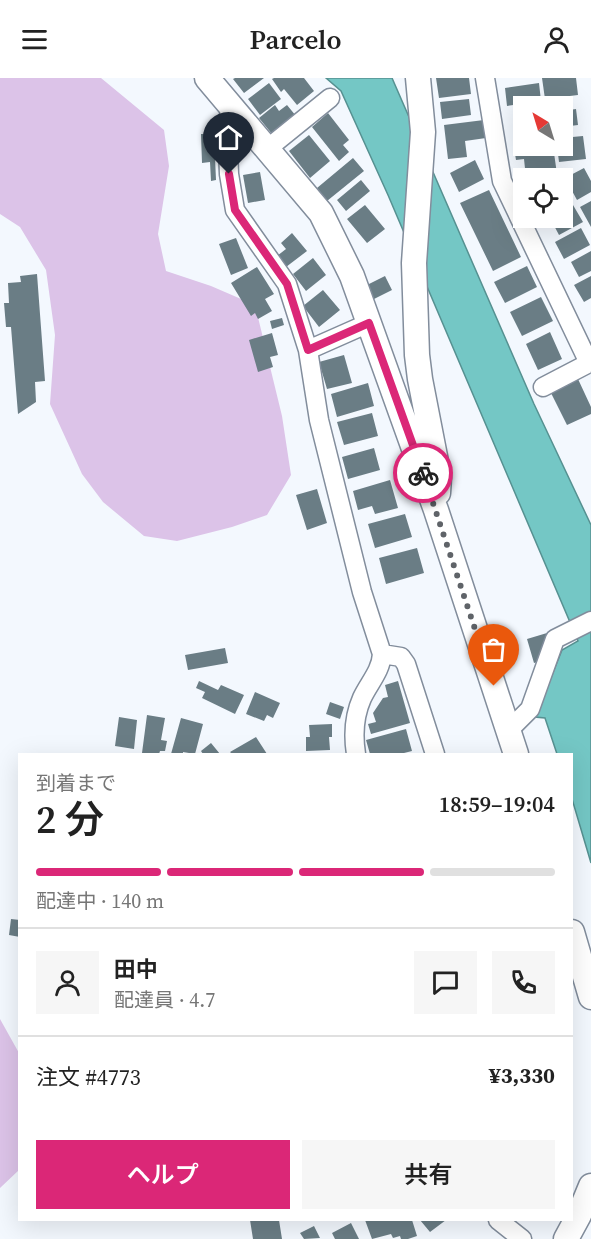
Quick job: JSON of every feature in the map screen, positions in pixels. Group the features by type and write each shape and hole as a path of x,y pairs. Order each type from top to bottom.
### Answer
{"street":[{"path":"207,78 321,213 352,276 436,510 516,753"},
{"path":"418,78 423,132 414,263 417,336 420,379 439,477 436,510"},
{"path":"485,78 502,180 590,362 543,387"},
{"path":"267,149 330,98"},
{"path":"232,107 227,122 229,174 235,210 287,284 308,350 319,420 363,592 382,654 382,664 362,698 357,712 354,728 356,753"},
{"path":"308,350 369,323"},
{"path":"508,730 530,709 555,639 591,621"},
{"path":"382,654 401,657 406,664 435,753"},
{"path":"573,941 575,958 591,997"},
{"path":"566,1239 591,1186"},
{"path":"499,1221 522,1239"}],"shaded area":[{"path":"0,78 101,78 164,130 169,166 158,234 166,271 211,286 255,305 282,416 291,475 267,515 232,527 177,541 144,536 103,502 82,474 50,404 55,335 46,270 20,227 0,214"},
{"path":"0,1019 18,1051 18,1171 0,1188"}],"water":[{"path":"326,78 392,78 534,404 591,525 591,863 573,802 573,753 557,753 545,718 535,717 562,650 578,641 388,195 341,91"}],"building":[{"path":"264,78 244,93 233,79"},
{"path":"304,78 314,91 297,105 284,89 281,92 272,79"},
{"path":"436,78 469,78 471,94 439,98"},
{"path":"542,78 576,78 578,95 545,96"},
{"path":"269,83 281,99 260,115 248,99"},
{"path":"539,83 540,96 513,96 513,105 507,106 505,88"},
{"path":"469,99 471,115 442,119 440,102"},
{"path":"275,105 279,111 287,105 296,116 272,134 259,118"},
{"path":"573,109 576,109 578,125 573,126"},
{"path":"328,113 349,140 343,145 349,152 339,161 312,127"},
{"path":"484,120 486,138 465,141 467,157 448,159 444,125"},
{"path":"201,134 214,134 216,180 211,181 210,162 202,163"},
{"path":"309,135 330,161 310,178 289,151"},
{"path":"583,136 586,159 559,162 558,156 573,156 573,137"},
{"path":"515,156 554,156 556,168 525,168 524,159 516,160"},
{"path":"353,158 364,171 327,201 317,188"},
{"path":"475,160 484,179 459,192 450,173"},
{"path":"584,168 591,181 591,192 577,200 573,193 573,174"},
{"path":"260,172 265,200 248,203 243,175"},
{"path":"361,180 370,191 346,211 337,200"},
{"path":"489,190 521,257 493,271 460,203"},
{"path":"591,201 591,227 580,207"},
{"path":"365,205 385,229 367,243 347,219"},
{"path":"573,205 583,222 573,227"},
{"path":"555,228 572,228 559,235"},
{"path":"581,228 590,245 564,259 555,242"},
{"path":"292,233 307,251 286,267 277,256 286,249 281,243"},
{"path":"236,238 248,268 231,275 219,244"},
{"path":"591,251 591,271 579,277 571,262"},
{"path":"313,258 326,275 306,291 293,274"},
{"path":"527,266 537,287 505,303 494,282"},
{"path":"257,267 274,294 265,299 272,311 258,319 255,313 251,316 231,283"},
{"path":"37,274 45,381 35,382 36,402 18,414 11,327 6,327 4,303 9,303 8,283 21,282 20,276"},
{"path":"385,276 392,290 368,302 361,288"},
{"path":"591,276 591,298 584,302 574,285"},
{"path":"323,290 340,310 319,327 303,306"},
{"path":"541,297 553,321 522,336 510,312"},
{"path":"282,318 284,325 272,329 270,321"},
{"path":"550,332 562,359 538,370 526,344"},
{"path":"272,333 278,355 270,357 273,367 258,372 249,340"},
{"path":"344,355 352,383 327,389 319,362"},
{"path":"578,379 591,407 591,414 567,425 551,393"},
{"path":"368,383 374,406 337,417 331,394"},
{"path":"372,413 378,436 344,445 337,422"},
{"path":"374,448 380,470 348,479 342,457"},
{"path":"390,480 398,508 375,514 372,506 358,510 353,491"},
{"path":"317,489 327,523 307,530 296,495"},
{"path":"405,514 412,537 375,548 368,524"},
{"path":"417,548 424,573 386,584 379,558"},
{"path":"547,633 541,661 534,663 527,639"},
{"path":"225,648 228,663 188,670 185,655"},
{"path":"199,681 218,690 221,685 244,695 235,714 202,698 205,692 196,688"},
{"path":"398,681 410,723 371,734 368,724 376,722 373,713 383,698 388,697 385,685"},
{"path":"255,692 280,703 273,718 267,715 264,721 246,714"},
{"path":"330,702 344,707 340,719 326,714"},
{"path":"147,715 165,718 161,740 167,741 165,751 142,753"},
{"path":"119,717 137,720 134,749 115,746"},
{"path":"181,718 203,724 195,753 171,753"},
{"path":"332,724 332,737 329,737 330,750 306,751 306,737 310,737 309,725"},
{"path":"406,729 412,751 370,753 366,740"},
{"path":"256,737 266,753 231,753"},
{"path":"211,743 219,753 202,753 201,751"},
{"path":"11,919 18,920 18,937 9,935"},
{"path":"250,1221 279,1221 282,1239 253,1239"},
{"path":"365,1221 412,1221 417,1236 401,1239 400,1236 393,1238 391,1234 372,1239"},
{"path":"421,1221 445,1221 430,1232"},
{"path":"351,1223 359,1239 335,1239 332,1233"},
{"path":"314,1226 320,1238 304,1239 300,1233"}],"way so far":[{"path":"423,473 494,686"}],"route":[{"path":"229,174 235,210 287,284 308,350 369,323 423,473"}]}
